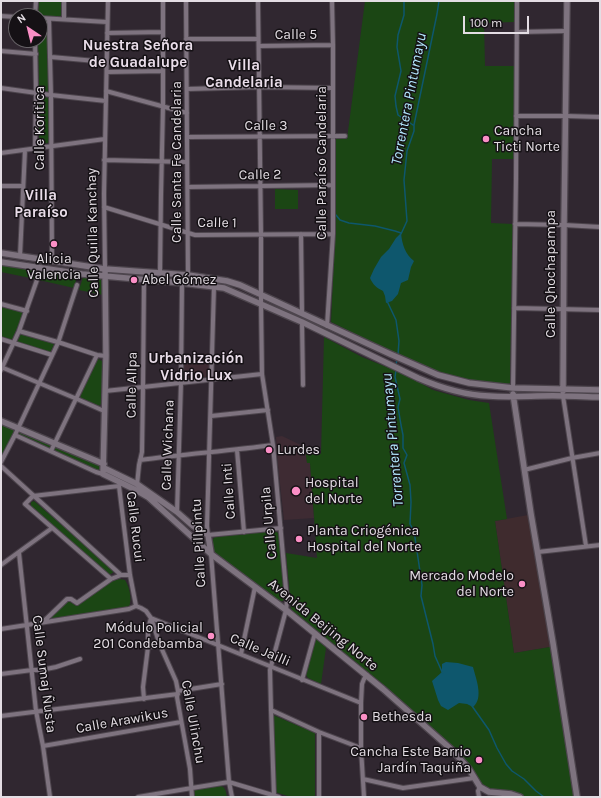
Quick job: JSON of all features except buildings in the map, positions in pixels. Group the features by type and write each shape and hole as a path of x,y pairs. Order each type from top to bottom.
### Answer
{"main road":[{"name":"Calle Qhochapampa","path":"563,392 567,1"},
{"path":"1,253 105,269 188,275 227,281 240,285 327,326 438,375 455,380 484,385 600,397"},
{"path":"1,262 82,274 224,288 261,303 435,385 469,394 514,396 600,390"},
{"name":"Calle Quilla Kanchay","path":"104,466 106,356 105,269"},
{"path":"513,388 524,470 577,797"},
{"name":"Avenida Beijing Norte","path":"1,421 104,466 177,512 193,526 208,535"},
{"path":"103,474 104,466"},
{"name":"Avenida Beijing Norte","path":"103,474 120,485 136,487 211,554 286,610 367,675 452,750 469,769 480,787"},
{"name":"Calle Pillpintu","path":"208,535 211,554"},
{"path":"480,787 489,792 512,794 520,797"}],"street":[{"path":"64,1 64,19"},
{"name":"Calle Quilla Kanchay","path":"105,269 104,160 108,1"},
{"path":"160,273 163,1"},
{"name":"Calle Santa Fe Candelaria","path":"186,1 188,275"},
{"name":"Calle Urpila","path":"258,1 262,374 273,445 287,600 286,610 270,670 270,710 277,796"},
{"name":"Calle Paraíso Candelaria","path":"327,326 333,234 332,1"},
{"path":"513,388 516,224 517,1"},
{"path":"49,18 107,22"},
{"name":"Calle Koritica","path":"49,18 51,57 52,261"},
{"path":"517,32 566,31"},
{"path":"107,34 163,32"},
{"name":"Calle 5","path":"186,39 258,39"},
{"name":"Calle 5","path":"259,46 333,46"},
{"path":"35,148 36,48"},
{"path":"1,51 36,54"},
{"path":"51,57 107,62"},
{"path":"107,72 163,71"},
{"path":"1,88 106,101"},
{"path":"187,88 333,88"},
{"path":"106,91 187,113"},
{"path":"516,116 600,117"},
{"name":"Calle 3","path":"188,138 345,136"},
{"path":"1,153 105,139"},
{"path":"20,256 25,150"},
{"path":"104,160 188,162"},
{"name":"Calle 2","path":"188,187 333,185"},
{"path":"1,186 23,186"},
{"name":"Calle 1","path":"104,208 195,235 333,234"},
{"path":"516,224 600,227"},
{"path":"301,234 302,314"},
{"path":"38,277 19,331 1,368 77,398 104,411"},
{"name":"Calle Allpa","path":"136,487 142,452 144,280"},
{"name":"Calle Wichana","path":"177,512 182,283"},
{"path":"1,462 15,436 58,343 77,286"},
{"name":"Calle Pillpintu","path":"208,535 207,526 214,286"},
{"path":"1,304 27,311"},
{"path":"514,308 600,310"},
{"path":"302,322 303,385"},
{"path":"19,331 97,355 106,356"},
{"path":"1,339 52,356"},
{"path":"51,451 97,355"},
{"path":"105,390 262,374"},
{"name":"Calle Qhochapampa","path":"563,392 586,546"},
{"path":"211,416 268,410"},
{"name":"Avenida Beijing Norte","path":"15,436 103,474"},
{"path":"140,460 273,445"},
{"name":"Calle Inti","path":"237,450 244,532"},
{"path":"524,470 572,458 600,453"},
{"path":"1,466 121,575"},
{"path":"110,579 25,504 33,496 120,485"},
{"name":"Calle Rucui","path":"120,485 130,575"},
{"path":"1,565 52,528"},
{"path":"208,535 281,528"},
{"path":"538,552 600,545"},
{"name":"Calle Sumaj Ñusta","path":"19,553 36,711 50,797"},
{"name":"Calle Pillpintu","path":"211,554 229,782 232,797"},
{"path":"43,622 67,599 71,599 77,603 110,579 121,575 130,575 136,606"},
{"path":"241,654 255,587"},
{"path":"1,629 128,609 136,606 141,608 146,611 151,618 148,629 148,647 143,687 144,699"},
{"name":"Calle Jailli","path":"151,618 361,703"},
{"name":"Calle Ulinchu","path":"151,618 160,645 174,677 178,693 177,696 181,722 188,755 192,797"},
{"path":"302,680 315,633"},
{"path":"148,647 160,645"},
{"path":"1,674 41,670 80,659"},
{"path":"364,797 361,748 361,703 362,684 367,675"},
{"path":"1,716 144,699 222,684"},
{"path":"270,710 319,732 361,748"},
{"name":"Calle Arawikus","path":"42,746 181,722"},
{"path":"319,732 319,797"},
{"path":"363,779 403,788 474,778"},
{"path":"138,797 229,782 277,796"},
{"path":"479,797 478,791 480,787"}],"shaded area":[{"path":"210,353 208,376 184,379 184,356"},
{"name":"Hospital del Norte","path":"282,436 305,447 307,462 310,463 314,518 284,520 276,437"},
{"name":"Mercado Modelo del Norte","path":"528,515 550,647 514,653 495,521"}],"green space":[{"path":"39,1 62,1 62,14 59,17 48,16 48,8 38,8"},
{"path":"365,1 514,1 514,22 484,23 485,66 514,66 514,159 492,159 491,223 513,224 510,383 508,384 475,381 447,375 407,359 331,322 335,234 336,139 347,139"},
{"path":"48,23 49,90 47,93 40,92 38,48 48,48"},
{"path":"41,96 46,96 49,99 50,140 48,143 41,144 39,141 38,99"},
{"path":"275,189 298,190 298,209 275,209"},
{"path":"1,265 37,270 35,279 1,272"},
{"path":"42,270 77,277 74,288 39,280"},
{"path":"83,277 102,279 103,295 79,290"},
{"path":"1,307 24,312 12,340 1,336"},
{"path":"21,334 54,344 50,353 17,342"},
{"path":"324,337 362,357 406,375 433,390 469,400 489,403 507,519 495,521 514,653 550,647 575,797 525,797 486,788 479,782 468,763 444,739 369,673 292,611 286,553 317,558 310,463 307,463 305,447 321,454"},
{"path":"98,359 102,361 102,403 99,406 81,398 80,396"},
{"path":"1,424 15,430 1,458"},
{"path":"19,432 101,466 101,472 17,435"},
{"path":"34,501 115,571 108,576 31,506 31,502"},
{"path":"273,531 277,532 279,535 284,599 283,601 279,602 217,556 213,550 212,540 215,537"},
{"path":"120,579 125,580 128,586 130,597 129,607 52,619 50,618 68,601 77,606 112,581"},
{"path":"316,639 326,648 321,684 308,678 306,675"},
{"path":"273,715 315,733 315,797 291,797 275,792"},
{"path":"221,786 225,789 227,797 195,797 194,790 196,789"}],"water":[{"path":"401,233 404,248 414,261 408,280 401,283 398,294 392,301 386,303 383,291 372,283 370,278 381,257"},
{"path":"446,662 458,663 473,667 479,694 473,707 467,704 459,703 448,710 441,706 432,681 442,672 442,664"}],"waterway":[{"path":"404,1 404,15 398,35 397,47 401,71 395,96 398,115 413,125"},
{"name":"Torrentera Pintumayu","path":"401,234 407,221 404,180 407,151 414,131 439,1"},
{"path":"336,215 340,220 349,223 375,226 401,233"},
{"name":"Torrentera Pintumayu","path":"387,301 396,320 399,341 398,355"},
{"name":"Torrentera Pintumayu","path":"396,366 397,358"},
{"name":"Torrentera Pintumayu","path":"396,370 395,377 400,399 398,407 403,435 403,448 407,455 404,463 410,485 410,524 414,531 422,585 421,596 435,656 443,674"},
{"name":"Torrentera Pintumayu","path":"472,706 489,730 506,764 512,771 524,779 544,797"}],"place":[{"name":"Cancha Ticti Norte","path":"486,139"},
{"name":"Alicia Valencia","path":"54,244"},
{"name":"Abel Gómez","path":"134,280"},
{"name":"Lurdes","path":"269,450"},
{"name":"Hospital del Norte","path":"296,491"},
{"name":"Planta Criogénica Hospital del Norte","path":"299,539"},
{"name":"Mercado Modelo del Norte","path":"522,584"},
{"name":"Módulo Policial 201 Condebamba","path":"211,636"},
{"name":"Bethesda","path":"364,717"},
{"name":"Cancha Este Barrio Jardín Taquiña","path":"479,760"}],"district":[{"name":"Nuestra Señora de Guadalupe","path":"138,54"},
{"name":"Villa Candelaria","path":"244,74"},
{"name":"Villa Paraíso","path":"41,204"},
{"name":"Urbanización Vidrio Lux","path":"196,368"}]}
